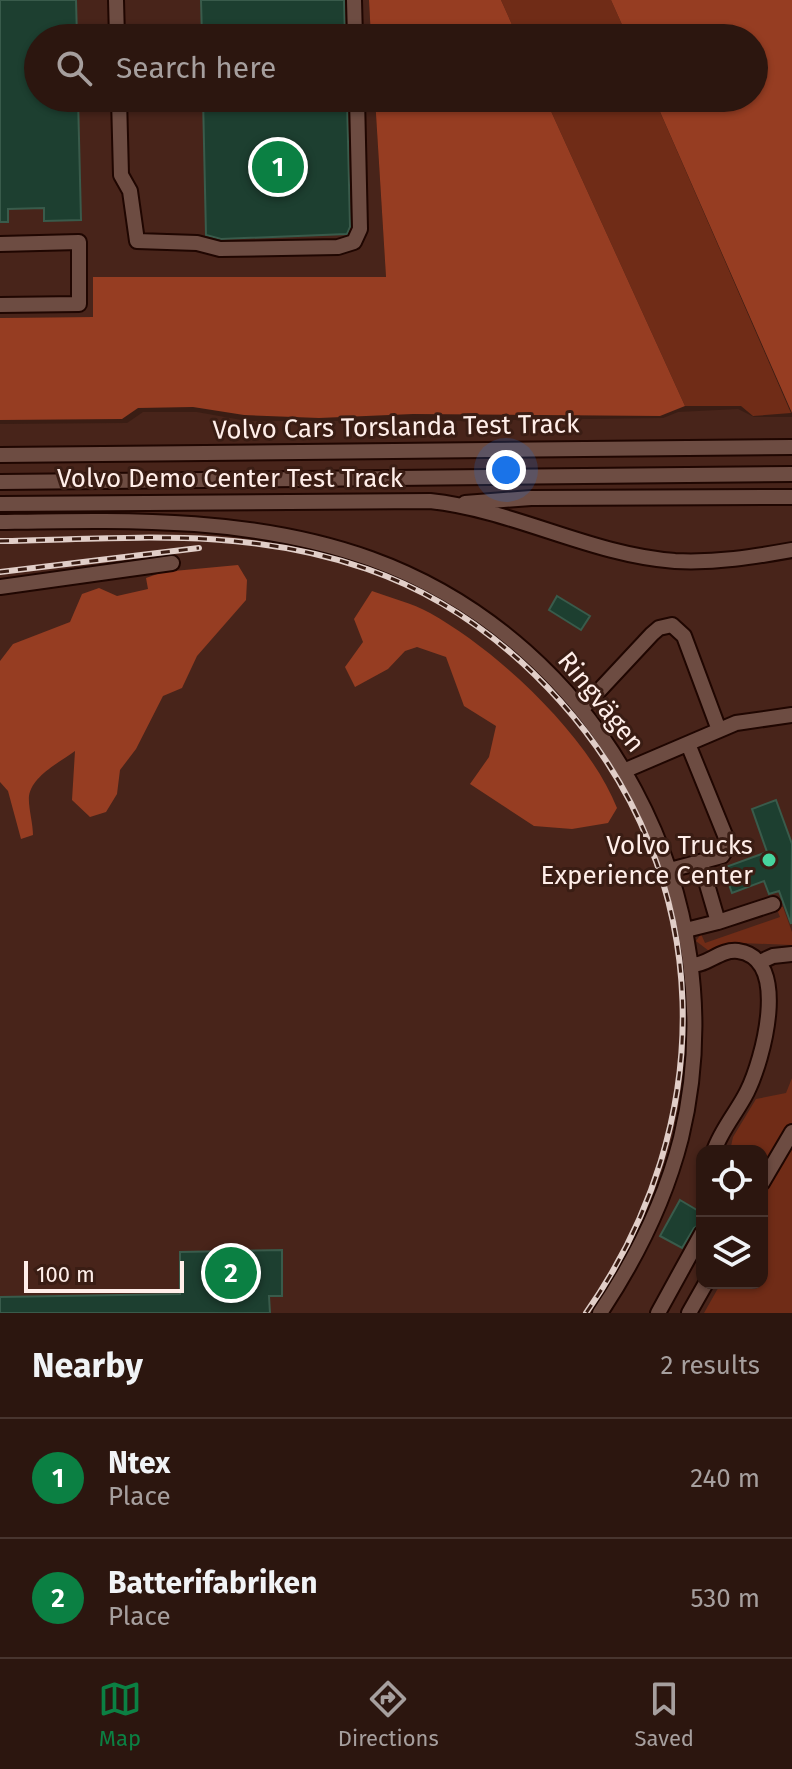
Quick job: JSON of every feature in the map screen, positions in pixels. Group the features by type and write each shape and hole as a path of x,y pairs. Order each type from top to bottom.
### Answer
{"street":[{"path":"116,0 117,24"},
{"path":"354,0 355,24"},
{"path":"119,112 121,175 130,191 137,241 197,243 220,249 338,247 354,242 360,229 357,112"},
{"path":"0,244 79,242 79,304 0,305"},
{"name":"Volvo Cars Torslanda Test Track","path":"0,455 792,447"},
{"name":"Volvo Cars Torslanda Test Track","path":"0,482 792,474"},
{"name":"Volvo Demo Center Test Track","path":"0,504 399,500 459,504 503,498 792,497"},
{"name":"Volvo Demo Center Test Track","path":"459,504 650,558 728,561 792,550"},
{"name":"Ringvägen","path":"0,522 158,521 217,526 277,534 362,556 414,577 469,607 541,664 582,709 626,770 653,825 670,870 692,965 693,1059 679,1145 649,1228 600,1313"},
{"path":"0,587 172,563"},
{"path":"582,709 652,634 659,628 672,625 684,636 719,730"},
{"path":"626,770 719,730 756,718 792,715"},
{"path":"670,870 722,856 729,845 688,744"},
{"path":"701,864 718,922"},
{"path":"686,930 773,904"},
{"path":"692,965 735,951 760,962 770,987 755,1071 717,1145"},
{"path":"760,962 773,956 792,954"},
{"path":"768,1173 792,1132"},
{"path":"658,1313 696,1244"},
{"path":"689,1313 703,1289"}],"shaded area":[{"path":"0,0 369,0 370,24 24,24 24,112 376,112 386,277 94,277 94,317 0,318"},
{"path":"369,0 501,0 512,24 370,24"},
{"path":"501,0 611,0 622,24 512,24"},
{"path":"611,0 792,0 792,413 660,112 768,112 768,24 622,24"},
{"path":"376,112 551,112 685,406 660,416 413,414 319,418 244,415 193,407 138,408 122,419 0,420 0,318 93,317 93,277 386,277"},
{"path":"551,112 660,112 791,413 753,416 741,406 685,406"},
{"path":"738,409 754,417 792,417 792,1313 0,1313 0,424 127,423 143,412 197,412 247,421 663,418 678,412"},
{"path":"238,565 247,580 246,600 197,656 182,688 163,696 136,749 120,770 117,794 106,812 90,817 72,800 75,751 35,782 29,796 33,835 21,839 8,791 0,782 0,661 13,644 70,622 82,594 99,588 117,596 148,589 146,578 163,572"},
{"path":"372,591 423,609 456,629 484,649 538,697 585,752 603,780 617,808 608,823 572,829 534,826 470,784 489,757 496,726 464,706 446,657 417,647 405,651 388,669 355,687 345,667 363,642 354,619"},
{"path":"776,907 783,907 792,932 792,945 740,943 709,951 696,941 701,934 705,943 780,917"},
{"path":"792,1078 792,1313 704,1313 718,1289 768,1289 768,1145 731,1145 756,1099 786,1093"}],"building":[{"path":"0,0 76,0 77,24 24,24 24,112 78,112 81,220 44,221 44,208 8,209 8,222 0,222"},
{"path":"201,0 344,0 345,24 202,24"},
{"path":"203,112 347,112 350,227 347,234 221,239 206,235"},
{"path":"557,596 590,616 581,630 549,610"},
{"name":"Volvo Trucks Experience Center","path":"776,800 792,844 791,924 779,891 769,894 764,881 732,893 723,868 767,852 752,809"},
{"path":"680,1200 696,1209 696,1227 682,1248 660,1236"},
{"path":"282,1250 282,1296 269,1296 270,1313 0,1313 0,1297 180,1294 180,1252"}],"railway":[{"path":"0,541 185,538 276,546 321,555 395,580 447,607 518,659 560,701 612,770 650,844 673,922 682,1001 678,1082 661,1162 630,1239 586,1313"},
{"path":"0,572 199,548"}],"place":[{"name":"Ntex","path":"278,167"},
{"name":"Volvo Trucks Experience Center","path":"769,860"},
{"name":"Batterifabriken","path":"231,1273"}]}
